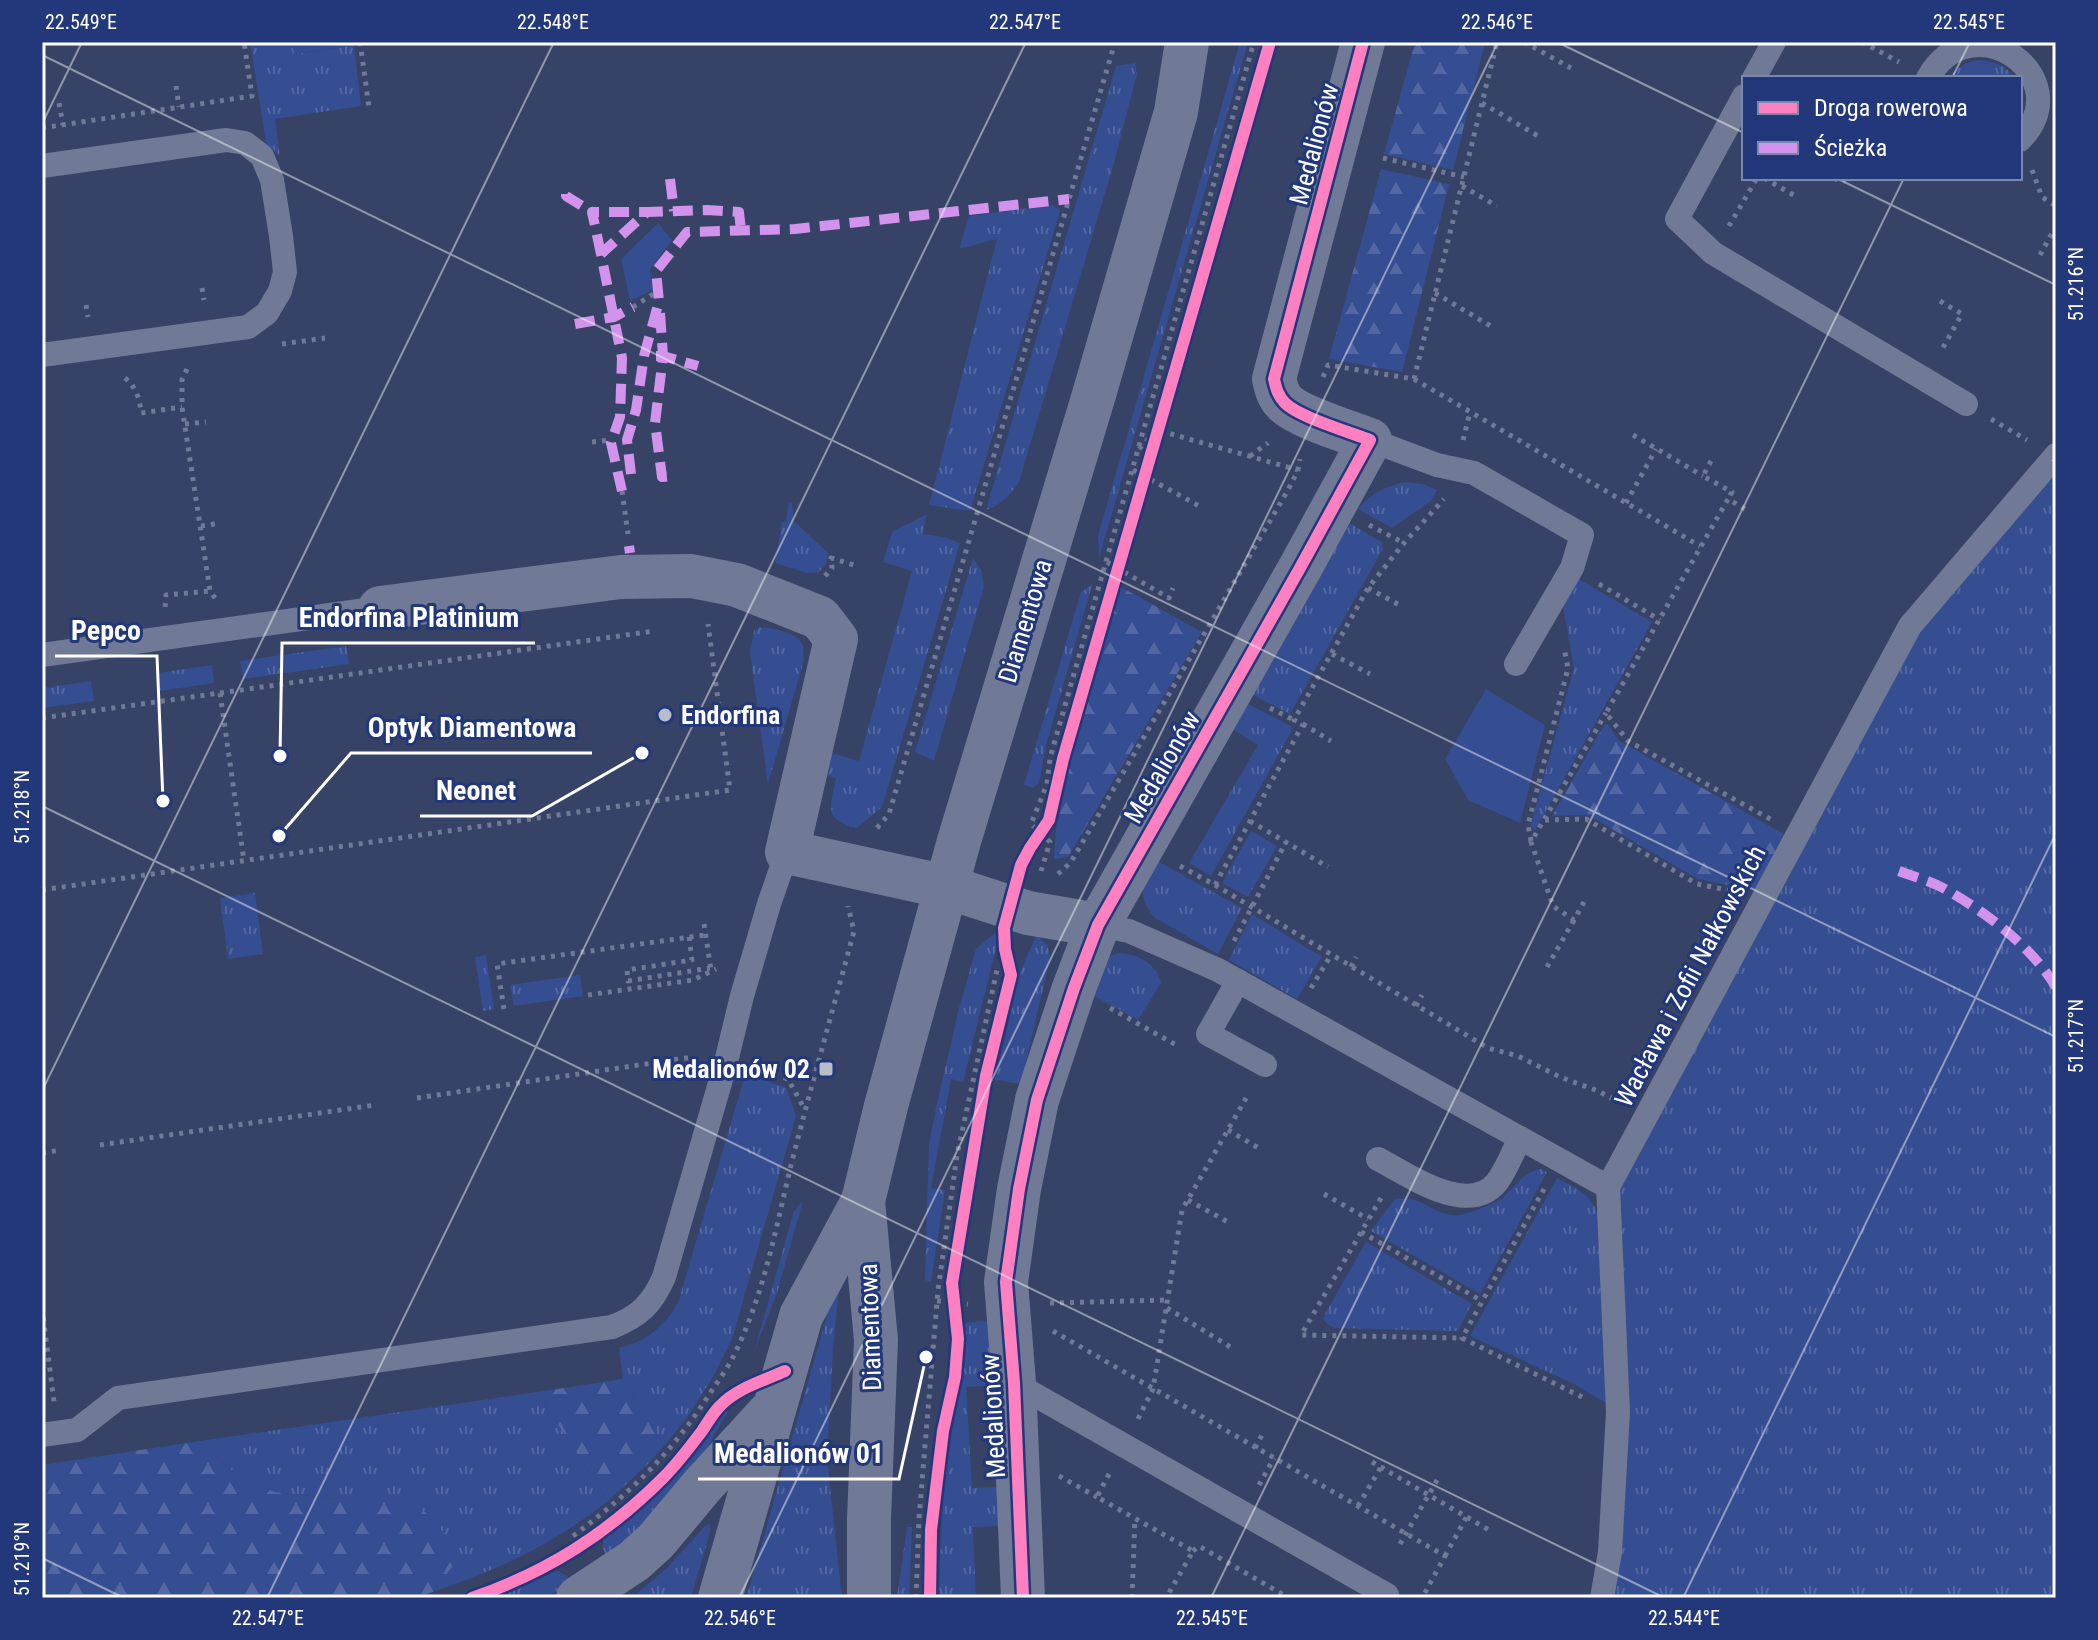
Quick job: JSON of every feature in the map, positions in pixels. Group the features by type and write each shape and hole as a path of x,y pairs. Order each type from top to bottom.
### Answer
{"street":[{"name":"Diamentowa","path":"720,1598 801,1316 863,1201 886,1106 973,791 1176,112 1187,42"},
{"path":"1176,112 1209,42"},
{"name":"Medalionów","path":"1023,1598 1014,1383 1006,1282 1019,1189 1037,1100 1098,925 1370,440 1286,404 1278,394 1274,379 1363,42"},
{"path":"380,608 621,577 691,576 737,585 820,618 836,639 787,852 947,887 1024,894 1028,913 1098,925"},
{"name":"Diamentowa","path":"863,1201 876,1340 869,1598"},
{"path":"578,1598 634,1561 656,1541 775,1406"}],"lane":[{"path":"1755,76 1774,42"},
{"path":"1929,76 1942,58 1945,46 1990,43 2016,54 2035,80 2039,98 2024,149"},
{"path":"1742,100 1677,219 1713,253 1966,404"},
{"path":"42,166 226,140 245,143 262,156 272,180 285,272 278,296 267,313 248,327 42,355"},
{"path":"1370,440 1437,465 1474,473 1582,535 1572,568 1516,664"},
{"name":"Wacława i Zofii Nałkowskich","path":"1608,1187 1910,626 2055,456"},
{"path":"42,655 380,608"},
{"path":"42,1435 77,1430 118,1398 612,1327 631,1320 657,1295 664,1277 742,996 787,852"},
{"path":"1098,925 1129,931 1228,976 1608,1187 1618,1412 1610,1552 1602,1598"},
{"path":"1228,976 1208,1034 1265,1065"},
{"path":"1388,1164 1435,1190 1474,1196 1496,1183 1520,1138"},
{"path":"1014,1383 1387,1595 1385,1598"}],"path":[{"path":"42,128 252,96 244,42"},
{"path":"360,42 369,107"},
{"path":"875,831 889,814 1115,42"},
{"path":"1141,489 1139,450 1254,42"},
{"path":"1414,379 1497,42"},
{"path":"1524,42 1571,68"},
{"path":"1862,42 1924,76"},
{"path":"176,86 179,107"},
{"path":"59,103 63,125"},
{"path":"1482,103 1538,136"},
{"path":"2024,149 2042,197 2056,206"},
{"path":"1383,158 1464,177"},
{"path":"1713,253 1756,180"},
{"path":"1767,180 1797,197"},
{"path":"1462,186 1497,206"},
{"path":"2040,255 2056,226"},
{"path":"202,288 204,301"},
{"path":"633,307 658,291"},
{"path":"1435,293 1494,328"},
{"path":"1925,379 1962,314 1940,301"},
{"path":"86,305 88,318"},
{"path":"268,346 325,338"},
{"path":"191,363 182,380 182,407 210,591 223,604"},
{"path":"1071,862 1298,470 1308,416 1328,365 1414,379 1700,546"},
{"path":"1966,404 2055,456"},
{"path":"141,413 182,407"},
{"path":"1331,741 1294,720 1368,588 1448,494 1470,412"},
{"path":"1011,975 1004,928 1050,842 1038,837 1031,824 1047,784 1050,758 1113,571 1139,473 1162,415"},
{"path":"185,424 206,422"},
{"path":"1139,450 1157,430"},
{"path":"1157,430 1298,470"},
{"path":"1531,842 1732,492 1633,435"},
{"path":"592,442 612,440"},
{"path":"1626,503 1656,449"},
{"path":"1703,476 1711,461"},
{"path":"1139,473 1203,508"},
{"path":"622,491 629,546"},
{"path":"1728,499 1745,509"},
{"path":"201,526 220,523"},
{"path":"1384,533 1404,543"},
{"path":"1113,571 1122,556"},
{"path":"820,579 832,568 831,558 857,566"},
{"path":"1113,571 1169,598 1173,588"},
{"path":"1368,588 1403,607"},
{"path":"166,595 210,591"},
{"path":"1617,594 1660,620"},
{"path":"1555,598 1568,668 1528,825 1553,906 1574,920"},
{"path":"42,890 730,790 708,621"},
{"path":"42,718 654,631"},
{"path":"1332,654 1370,674"},
{"path":"220,693 244,861"},
{"path":"1606,713 1628,741 1766,817"},
{"path":"1215,885 1303,724"},
{"path":"1053,805 1066,749"},
{"path":"702,795 704,804"},
{"path":"1544,820 1586,819 1697,884"},
{"path":"1038,837 1049,820"},
{"path":"1250,821 1328,867"},
{"path":"1228,976 1252,907 1286,842"},
{"path":"1169,860 1488,1048 1518,1056 1560,1077 1598,1091"},
{"path":"576,1541 650,1472 693,1419 735,1354 751,1315 784,1203 805,1110 854,931 848,906 852,894"},
{"path":"1547,967 1584,902"},
{"path":"704,924 710,970"},
{"path":"504,1009 497,964 705,935"},
{"path":"689,937 692,960 627,970 628,981 710,970"},
{"path":"916,1598 919,1518 937,1301 957,1155 997,970 1020,951"},
{"path":"1351,967 1356,957"},
{"path":"588,995 693,980 722,964"},
{"path":"1074,988 1183,1049"},
{"path":"1416,1006 1422,995"},
{"path":"981,1104 1001,1015"},
{"path":"417,1098 705,1055"},
{"path":"1097,1497 1153,1389 1182,1210 1265,1065"},
{"path":"746,1067 788,1079 805,1110"},
{"path":"100,1145 375,1105"},
{"path":"1228,1130 1262,1150"},
{"path":"42,1153 60,1150"},
{"path":"1388,1164 1368,1219 1301,1335 1462,1338 1596,1404"},
{"path":"1324,1194 1368,1219"},
{"path":"1188,1200 1228,1222"},
{"path":"1462,1338 1538,1201"},
{"path":"1361,1232 1482,1301"},
{"path":"955,1316 952,1288 957,1252"},
{"path":"1007,1304 1168,1300"},
{"path":"1007,1304 1445,1556"},
{"path":"42,1308 55,1407"},
{"path":"1167,1308 1232,1348"},
{"path":"1255,1448 1263,1433"},
{"path":"1372,1462 1489,1530"},
{"path":"1358,1506 1381,1467"},
{"path":"1058,1475 1193,1551"},
{"path":"1400,1544 1439,1477"},
{"path":"931,1557 933,1516"},
{"path":"1422,1598 1467,1516"},
{"path":"1132,1598 1135,1518"},
{"path":"576,1541 605,1528"},
{"path":"1166,1598 1199,1546 1289,1598"}],"green space":[{"path":"250,42 292,42 295,54 354,45 361,106 275,119 280,156 266,143"},
{"path":"292,42 354,42 354,45 294,54"},
{"path":"1240,42 1248,42 1099,558 1098,536"},
{"path":"1415,42 1485,42 1453,170 1384,154"},
{"path":"1989,61 1999,64 2013,76 1951,76 1969,63"},
{"path":"1135,63 1137,74 1114,163 1019,482 1005,499 986,510 1116,66"},
{"path":"1381,169 1449,184 1402,372 1329,359"},
{"path":"1053,205 1060,211 970,511 929,505 997,239 959,249 969,216"},
{"path":"658,223 672,240 650,270 653,290 630,301 621,259"},
{"path":"2056,448 2056,1598 1602,1598 1610,1552 1608,1187 1910,626"},
{"path":"1406,482 1437,490 1432,500 1392,528 1358,509 1379,491"},
{"path":"789,502 792,503 794,521 828,553 826,564 819,572 807,573 775,563"},
{"path":"927,514 922,534 960,543 882,807 857,828 846,825 834,816 831,804 836,778 825,775 832,753 859,761 912,571 883,562 892,532"},
{"path":"1349,523 1382,542 1383,549 1290,714 1253,695"},
{"path":"973,558 981,570 984,587 934,761 915,752"},
{"path":"1575,577 1652,622 1534,832 1531,824 1574,668 1562,601"},
{"path":"1092,585 1047,742 1039,783 1033,788 1024,785 1081,592"},
{"path":"1121,587 1202,632 1068,857 1054,859 1056,829 1070,763"},
{"path":"760,627 796,637 803,646 804,660 768,784 750,653 754,631"},
{"path":"346,646 349,664 243,679 240,661"},
{"path":"212,665 214,683 160,691 158,673"},
{"path":"91,681 94,701 42,708 42,688"},
{"path":"1486,689 1545,725 1520,823 1468,800 1445,759"},
{"path":"1248,704 1291,726 1292,730 1211,876 1189,863 1258,745 1232,729"},
{"path":"1608,724 1618,740 1787,836 1759,891 1698,879 1588,815 1552,816 1604,725"},
{"path":"1251,831 1277,846 1248,897 1222,883"},
{"path":"1156,860 1242,908 1218,954 1155,918 1149,910 1143,896"},
{"path":"255,893 263,954 228,959 220,898"},
{"path":"1252,914 1322,957 1297,999 1229,960"},
{"path":"996,932 996,948 963,1082 951,1079 931,1188 945,1190 931,1282 925,1280 929,1145 959,1008 976,949"},
{"path":"1036,936 1046,945 1050,958 1021,1084 995,1080 1020,972"},
{"path":"1118,953 1145,960 1155,970 1161,983 1138,1020 1087,992 1109,956"},
{"path":"486,955 494,1009 483,1011 475,957"},
{"path":"580,975 583,996 514,1006 510,985"},
{"path":"745,1075 786,1087 796,1116 732,1339 713,1377 664,1446 623,1379 619,1348 638,1342 653,1332 678,1303"},
{"path":"1541,1169 1547,1172 1480,1294 1371,1231 1394,1200 1412,1199 1443,1213 1464,1214 1498,1201 1524,1177"},
{"path":"1557,1178 1590,1199 1601,1222 1606,1403 1574,1384 1470,1336"},
{"path":"803,1201 777,1293 754,1352 794,1211"},
{"path":"1366,1242 1472,1304 1458,1331 1336,1328 1328,1325 1323,1319 1326,1312"},
{"path":"841,1267 827,1458 842,1598 746,1598"},
{"path":"990,1321 995,1385 966,1387 972,1488 1001,1487 1001,1526 973,1527 976,1598 939,1598 945,1483 964,1370 965,1324"},
{"path":"623,1379 664,1446 608,1501 537,1392"},
{"path":"537,1392 608,1501 531,1551 447,1587 447,1573 455,1564 455,1555 388,1499 337,1499 275,1492 245,1480 220,1461 211,1448 193,1442"},
{"path":"731,1405 704,1454 672,1498 608,1559 603,1549 603,1539 670,1481"},
{"path":"193,1442 211,1448 220,1461 245,1480 275,1492 337,1499 411,1501 430,1516 450,1540 455,1564 447,1573 447,1587 415,1598 42,1598 42,1465"},
{"path":"710,1524 691,1598 643,1598 636,1594 667,1568"},
{"path":"907,1527 912,1527 909,1598 897,1598"},
{"path":"556,1571 573,1582 545,1598 493,1598"}],"marked path":[{"path":"670,179 674,211"},
{"path":"566,194 592,212"},
{"path":"631,474 627,440 659,301 656,271 687,232 795,229 1069,199"},
{"path":"601,254 592,212 647,212"},
{"path":"622,491 611,443 620,417 622,358 601,254 647,212 739,212 741,230"},
{"path":"575,324 614,317 633,307"},
{"path":"660,313 663,356 655,423 662,477 675,476"},
{"path":"656,356 698,366"},
{"path":"629,546 630,553"},
{"path":"1899,871 1940,886 1992,920 2021,944 2056,987"}],"cycle path":[{"path":"930,1598 931,1530 958,1339 952,1283 986,1076 1011,975 1004,928 1021,865 1049,820 1063,759 1270,42"},
{"path":"1023,1598 1014,1383 1006,1282 1019,1189 1037,1100 1098,925 1370,440 1292,408 1281,398 1274,379 1363,42"},
{"path":"472,1598 526,1576 598,1534 668,1473 727,1400 785,1371"}],"place":[{"name":"Endorfina","path":"665,715"},
{"name":"Neonet","path":"642,753"},
{"name":"Endorfina Platinium","path":"280,756"},
{"name":"Pepco","path":"163,801"},
{"name":"Optyk Diamentowa","path":"279,836"},
{"name":"Medalionów 02","path":"826,1069"},
{"name":"Medalionów 01","path":"926,1357"}]}
